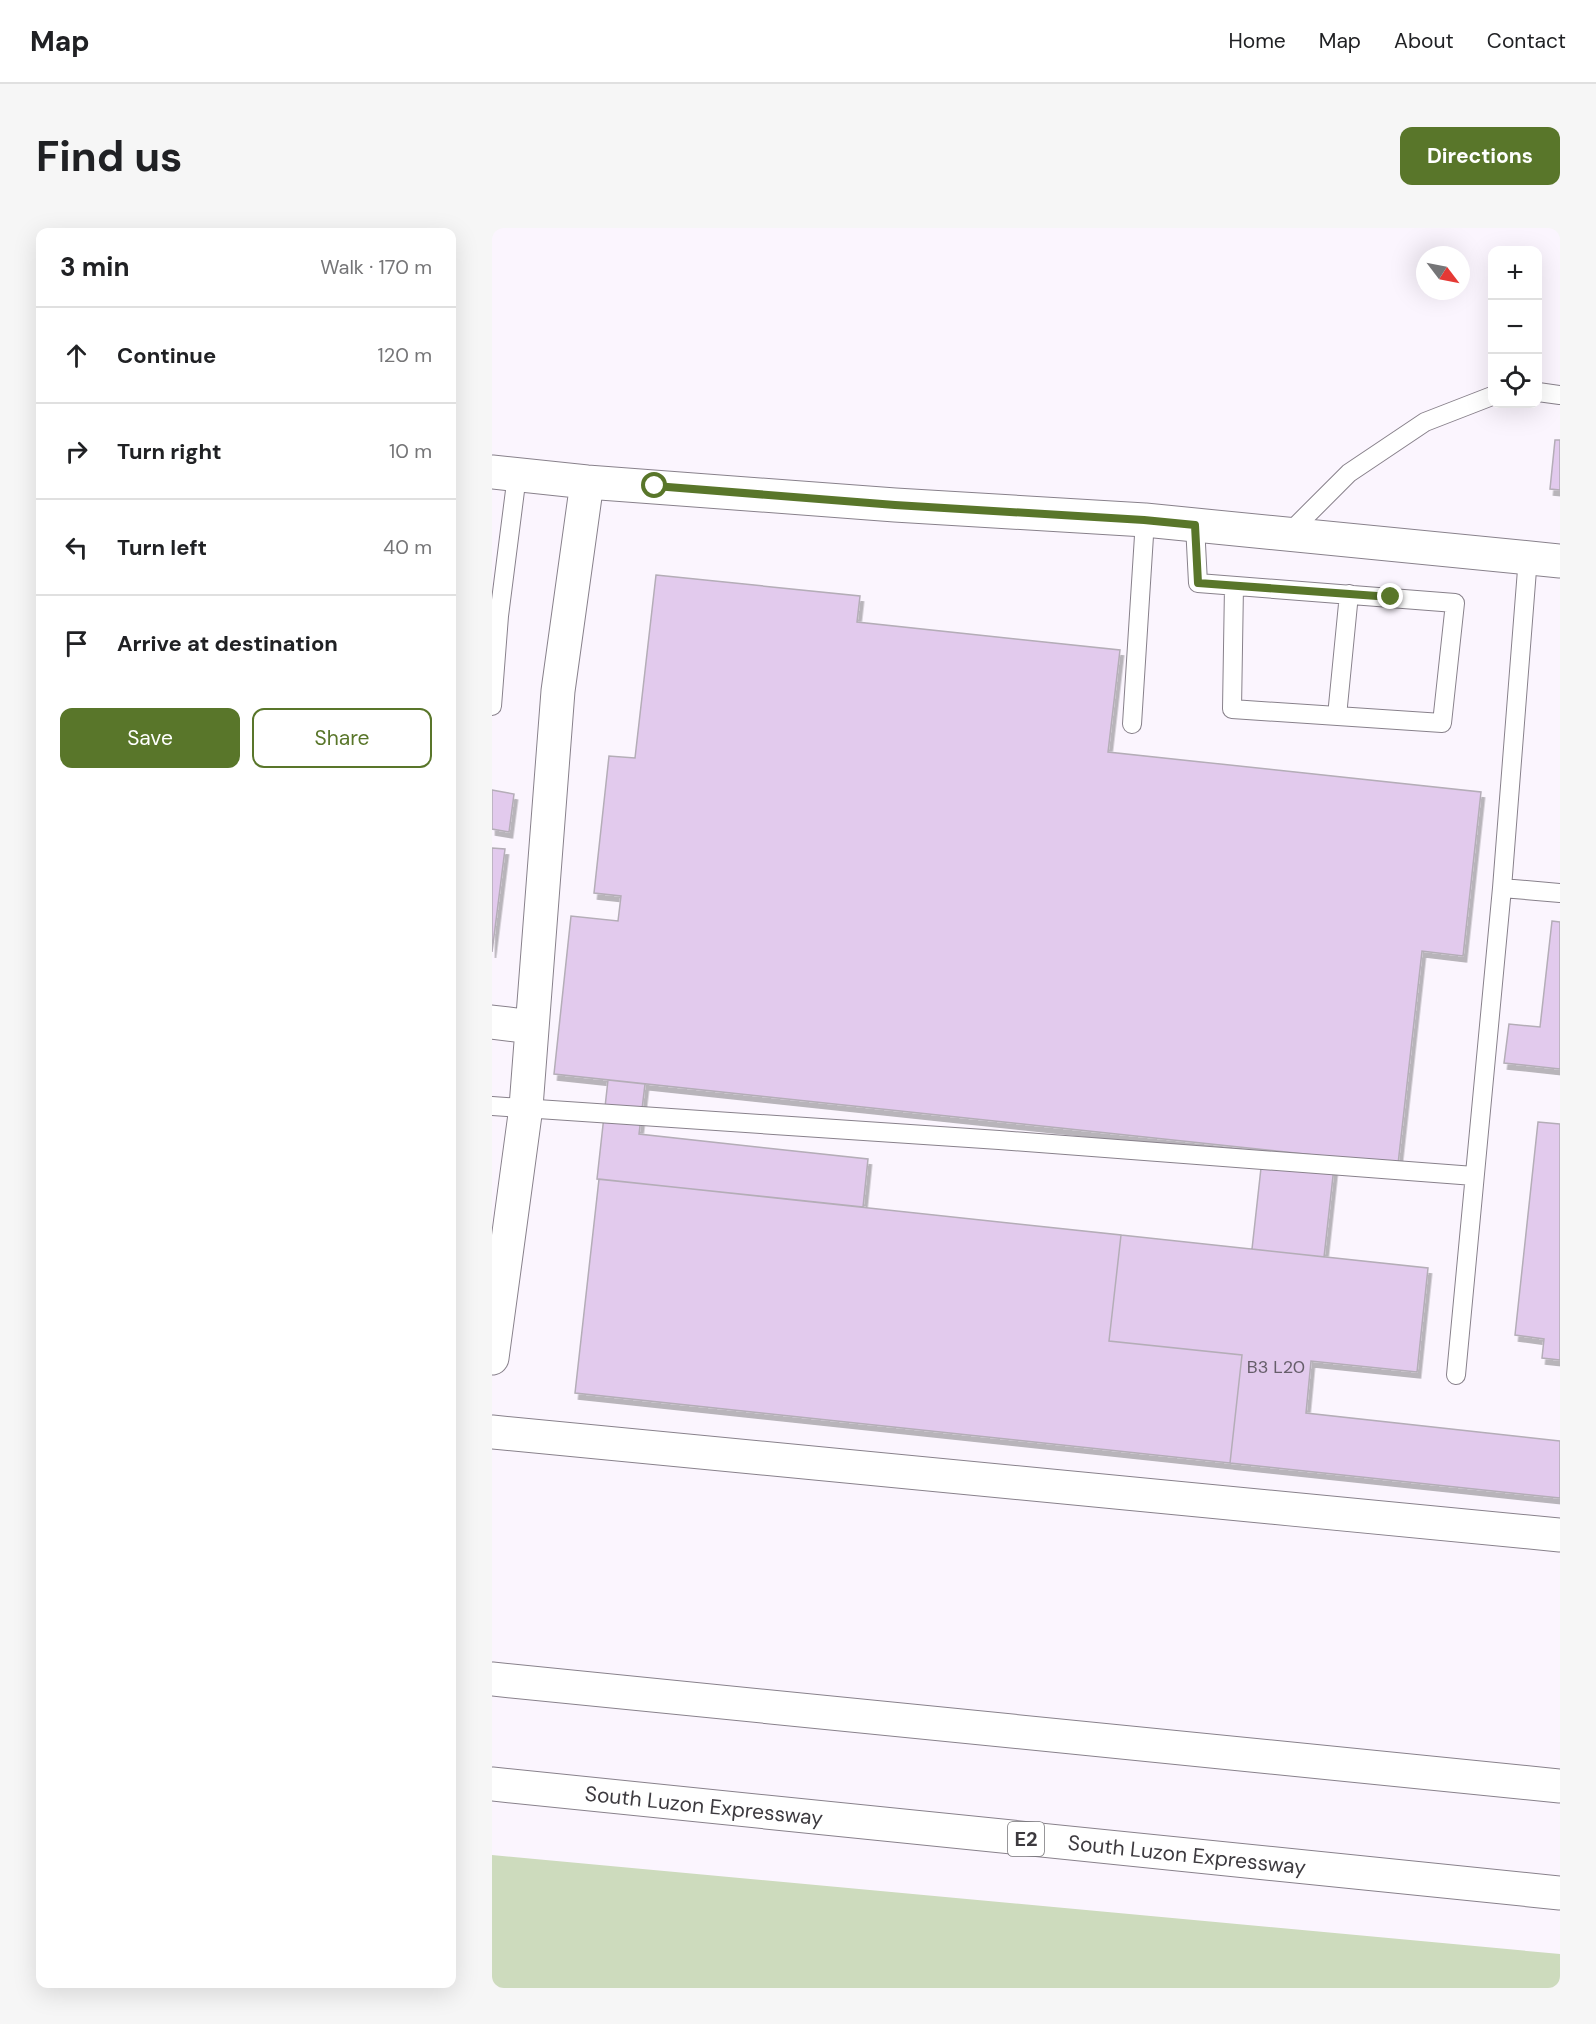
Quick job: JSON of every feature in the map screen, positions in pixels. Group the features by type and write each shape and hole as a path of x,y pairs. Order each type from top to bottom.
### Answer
{"main road":[{"path":"504,474 895,505 1144,520 1544,559"},
{"path":"492,1358 526,1107 558,691 587,482"},
{"path":"492,1022 532,1027"},
{"path":"492,1432 1560,1535"},
{"path":"492,1679 1560,1786"},
{"name":"South Luzon Expressway","path":"492,1784 1560,1893"}],"lane":[{"path":"1542,393 1560,395"},
{"path":"1287,535 1349,473 1425,422 1488,398"},
{"path":"492,706 504,474"},
{"path":"1132,724 1144,520"},
{"path":"1195,525 1198,583 1455,603 1442,723 1232,709 1234,586"},
{"path":"1456,1375 1502,888 1544,559"},
{"path":"1337,716 1349,594"},
{"path":"1502,888 1560,893"},
{"path":"492,1106 988,1139 1474,1176"}],"green space":[{"path":"492,1855 1560,1954 1560,1988 492,1988"}],"building":[{"path":"1555,440 1560,440 1560,490 1550,489"},
{"path":"656,575 860,596 857,622 1120,650 1108,752 1481,792 1463,956 1422,951 1398,1164 554,1074 571,916 618,921 621,896 594,893 609,756 635,758"},
{"path":"492,790 514,794 509,832 492,829"},
{"path":"492,848 505,849 492,952"},
{"path":"1552,921 1560,922 1560,1069 1504,1063 1509,1024 1540,1027"},
{"path":"608,1080 645,1084 639,1134 868,1159 863,1207 597,1179"},
{"path":"1538,1122 1560,1124 1560,1360 1542,1358 1544,1339 1515,1335"},
{"path":"1263,1150 1335,1158 1324,1257 1252,1249"},
{"path":"599,1179 1121,1235 1109,1341 1242,1355 1230,1463 575,1393"},
{"path":"1121,1235 1428,1268 1417,1372 1311,1361 1306,1413 1560,1441 1560,1498 1230,1463 1242,1355 1109,1341"}],"route":[{"path":"655,486 1195,525 1198,583 1391,597"}]}
